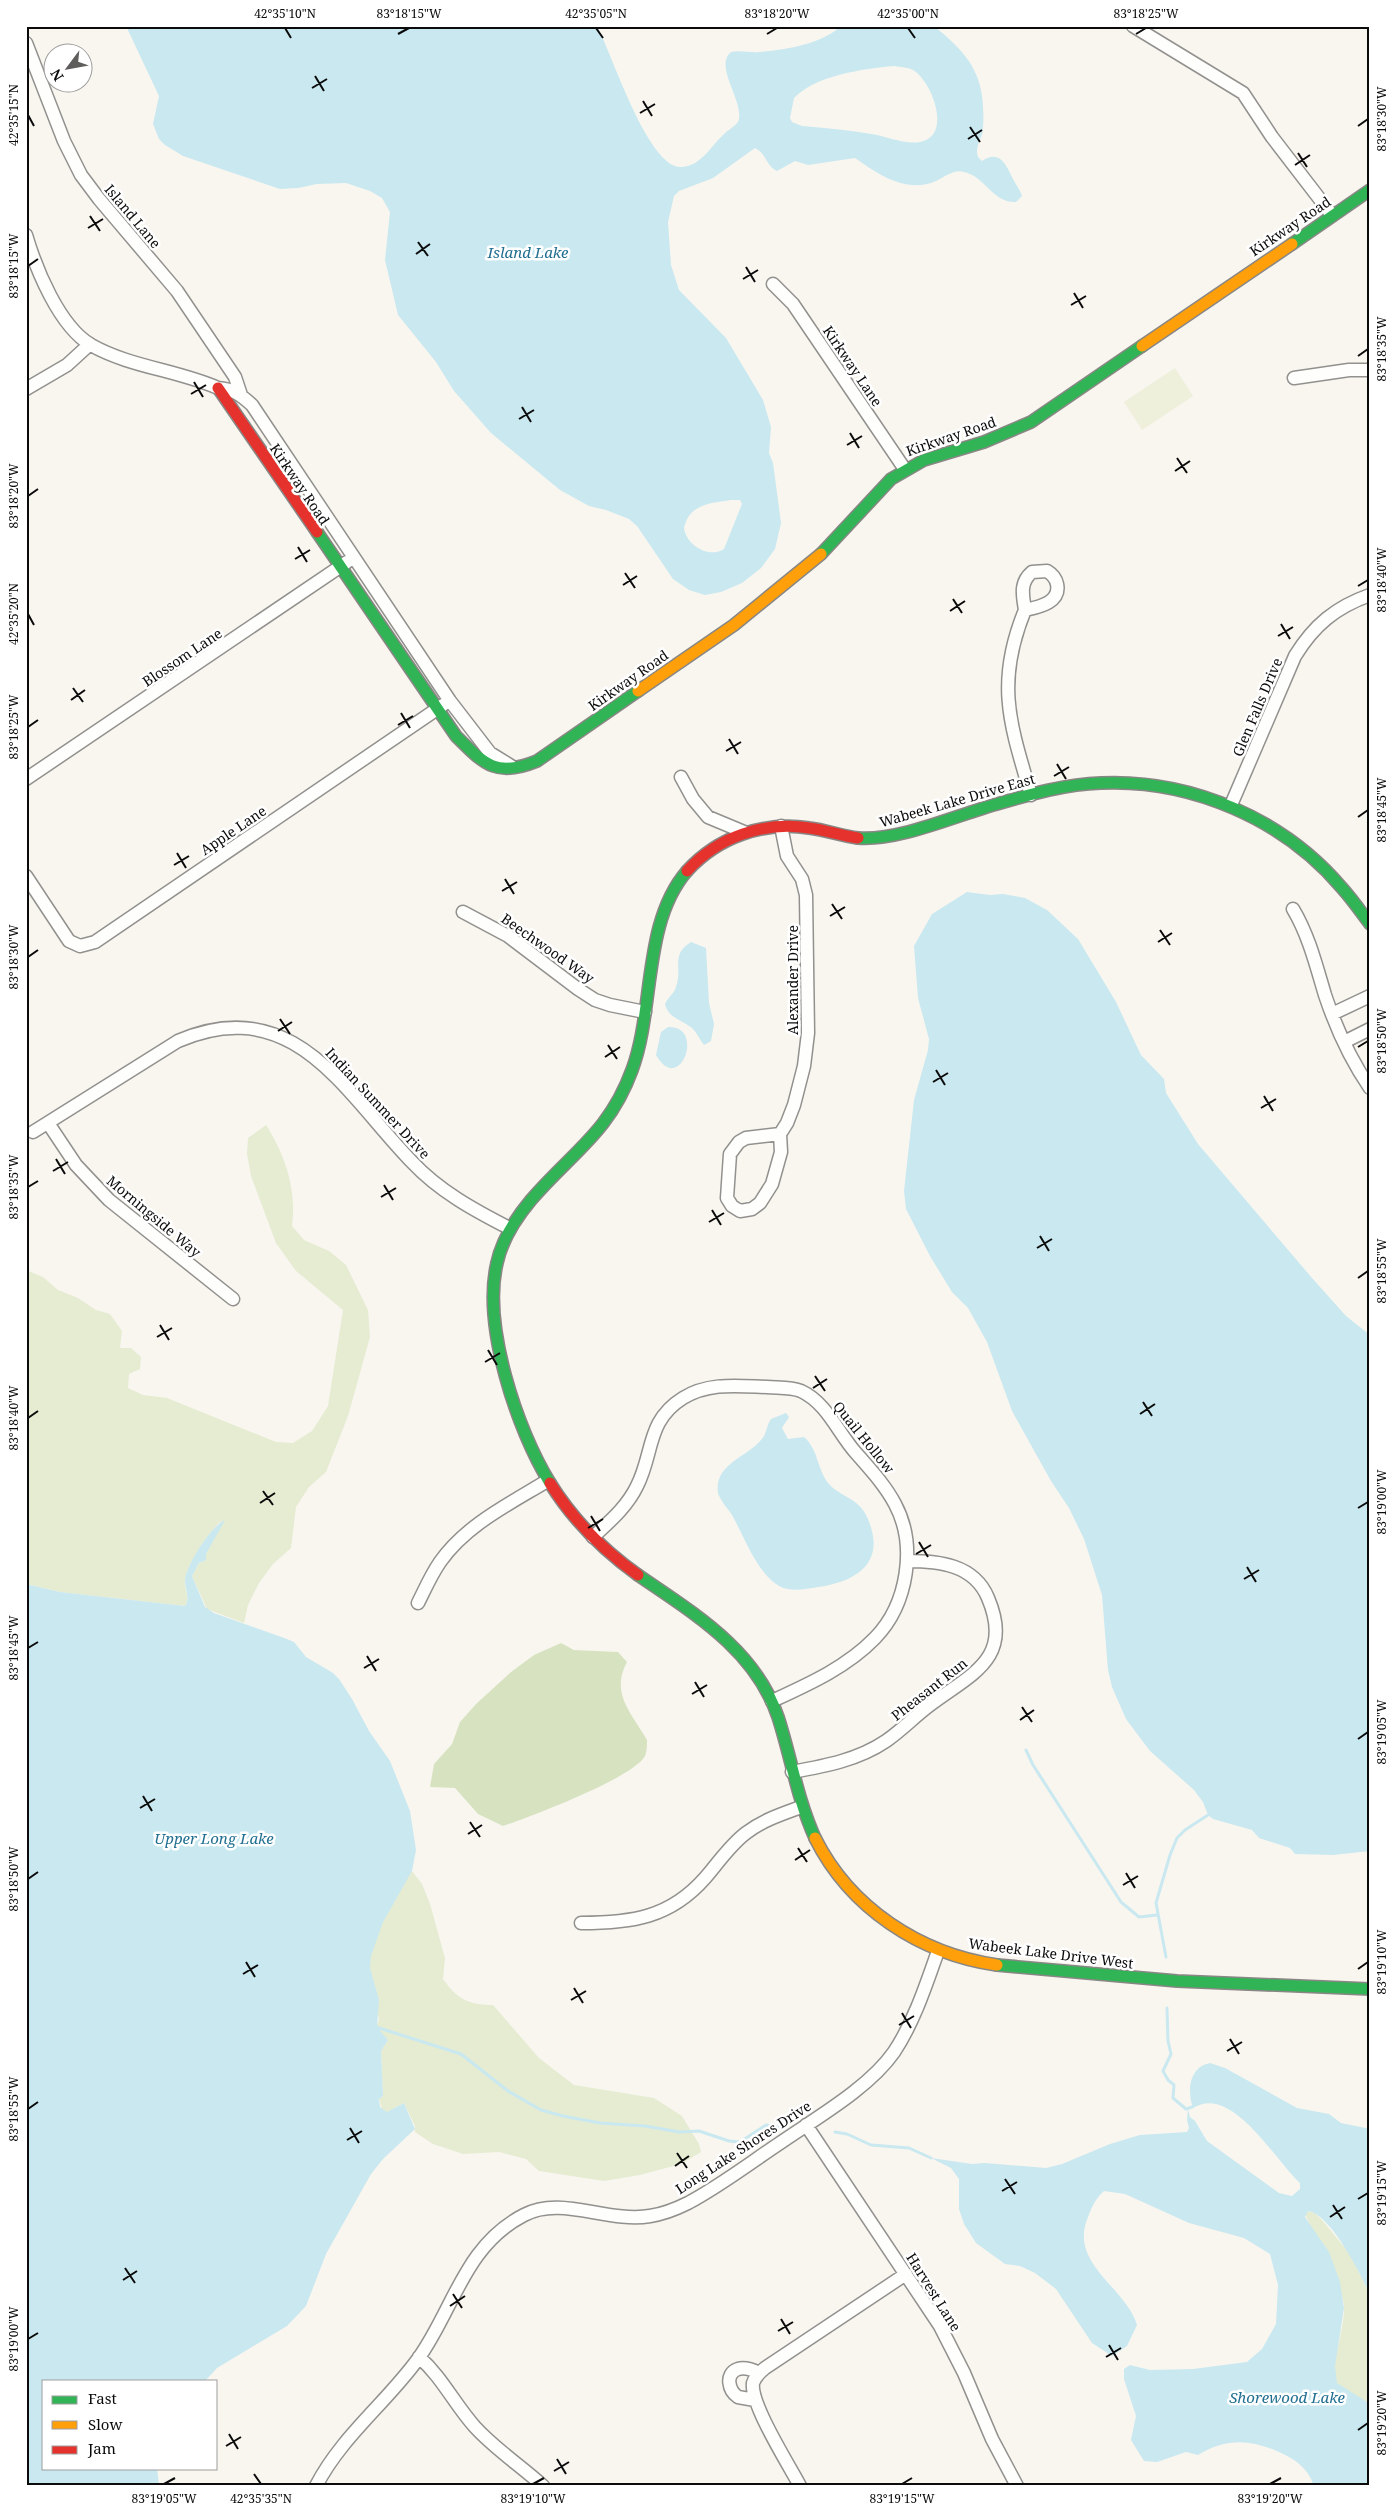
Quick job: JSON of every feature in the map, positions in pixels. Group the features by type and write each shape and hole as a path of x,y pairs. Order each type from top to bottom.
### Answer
{"street":[{"path":"1132,26 1243,93 1272,137 1332,215"},
{"name":"Island Lane","path":"26,43 64,141 81,175 177,291 235,377 241,395"},
{"name":"Kirkway Road","path":"218,388 339,568 456,736 482,762 495,768 525,766 550,752 762,604 825,551 891,479 904,468 926,458 1002,435 1031,422 1370,190"},
{"path":"26,235 40,272 60,310 74,331 90,344 109,353 218,388 231,390 241,395"},
{"name":"Kirkway Lane","path":"773,284 793,304 904,468"},
{"path":"26,390 66,365 90,344"},
{"path":"1294,378 1348,370 1370,370"},
{"name":"Kirkway Road","path":"241,395 252,405 450,701 490,753 513,768"},
{"name":"Blossom Lane","path":"26,779 353,558"},
{"name":"Glen Falls Drive","path":"1231,806 1295,656 1306,638 1327,617 1346,604 1370,595"},
{"path":"1025,610 1012,646 1007,686 1012,732 1031,795"},
{"name":"Apple Lane","path":"26,876 68,940 80,946 95,942 450,701"},
{"path":"681,778 693,799 708,817 744,832"},
{"name":"Wabeek Lake Drive East","path":"509,1228 528,1204 611,1115 620,1100 634,1066 657,939 665,906 673,890 700,858 714,847 744,832 781,826 812,828 847,838 881,838 1031,795 1074,785 1126,782 1172,788 1231,806 1280,832 1317,861 1349,895 1370,924"},
{"name":"Alexander Drive","path":"780,1134 746,1138 739,1142 730,1154 726,1190 727,1198 732,1206 740,1211 752,1209 760,1203 772,1184 781,1152 780,1134 788,1123 804,1066 808,1033 806,895 802,879 787,856 781,826"},
{"path":"1294,909 1310,943 1332,1014 1354,1063 1370,1088"},
{"name":"Beechwood Way","path":"463,912 508,936 595,1000 645,1012"},
{"path":"1332,1014 1370,996"},
{"name":"Indian Summer Drive","path":"33,1132 167,1048 191,1036 230,1028 271,1033 293,1042 324,1064 412,1163 432,1181 468,1206 509,1228"},
{"path":"1344,1042 1370,1029"},
{"name":"Morningside Way","path":"48,1123 76,1165 109,1200 233,1299"},
{"name":"Wabeek Lake Drive West","path":"509,1228 496,1266 493,1291 495,1319 515,1409 527,1442 547,1481 593,1537 621,1562 720,1634 746,1661 772,1701 784,1734 801,1807 825,1856 853,1892 881,1918 938,1951 997,1965 1169,1982 1370,1989"},
{"name":"Quail Hollow","path":"593,1537 631,1497 646,1466 654,1430 658,1421 674,1405 692,1394 716,1386 785,1388 801,1391 821,1406 887,1490 905,1532 907,1561 897,1604 876,1637 834,1670 772,1701"},
{"path":"418,1603 439,1564 458,1541 488,1517 547,1481"},
{"name":"Pheasant Run","path":"792,1772 838,1763 875,1748 930,1705 966,1681 986,1661 994,1643 995,1626 991,1604 981,1586 961,1569 948,1564 907,1561"},
{"path":"581,1923 628,1922 670,1907 700,1883 744,1834 766,1820 801,1807"},
{"name":"Long Lake Shores Drive","path":"316,2486 344,2441 420,2357 474,2259 496,2234 526,2214 553,2207 627,2218 668,2211 698,2197 859,2088 894,2053 920,2002 938,1951"},
{"name":"Harvest Lane","path":"806,2125 906,2274 951,2348 992,2439 1017,2486"},
{"path":"800,2486 755,2400 754,2381 759,2373 906,2274"},
{"path":"420,2357 434,2371 461,2411 476,2429 543,2486"},
{"path":"755,2400 738,2397 730,2387 729,2382 734,2372 738,2369 759,2373"}],"green space":[{"path":"1175,368 1193,396 1142,430 1124,402"},
{"path":"266,1125 279,1148 288,1173 293,1199 292,1226 304,1240 329,1251 346,1265 368,1310 370,1337 348,1416 326,1472 309,1487 296,1507 291,1548 273,1564 259,1583 248,1605 244,1623 207,1609 192,1576 199,1563 206,1560 206,1554 221,1521 210,1533 190,1564 185,1579 187,1603 185,1606 60,1592 26,1584 26,1270 43,1277 58,1290 78,1298 96,1310 110,1314 122,1331 120,1348 131,1348 141,1357 140,1369 129,1374 128,1388 143,1395 167,1398 276,1442 293,1443 312,1431 328,1406 343,1310 296,1271 276,1243 251,1176 247,1154 248,1138"},
{"path":"561,1643 574,1650 618,1652 627,1662 622,1673 622,1694 625,1703 647,1740 645,1756 637,1765 622,1775 580,1796 503,1826 478,1814 455,1788 430,1787 434,1764 452,1744 460,1722 476,1704 511,1672 534,1655"},
{"path":"412,1871 422,1884 430,1904 445,1958 443,1979 453,1992 470,2002 493,2005 539,2058 574,2085 654,2098 682,2116 699,2144 701,2152 681,2164 640,2175 604,2181 539,2171 526,2159 499,2152 463,2154 433,2144 415,2132 415,2126 404,2103 387,2112 382,2110 379,2098 383,2096 381,2051 388,2040 376,2027 379,2020 371,1980 371,1956 385,1917"},
{"path":"1308,2211 1315,2213 1322,2220 1350,2254 1370,2295 1370,2404 1337,2384 1335,2368 1343,2320 1343,2300 1334,2273 1305,2214"}],"water":[{"name":"Island Lake","path":"126,26 597,26 632,107 656,150 669,163 682,167 695,163 705,155 738,122 738,105 727,76 726,67 726,59 731,52 756,52 791,48 814,42 841,26 934,26 967,58 979,81 982,95 983,132 977,149 978,157 982,161 992,157 1000,159 1006,166 1022,196 1016,202 1008,201 995,194 971,174 960,171 925,184 903,184 883,176 855,158 808,165 795,161 777,171 770,166 762,153 755,148 713,178 679,191 674,196 668,222 671,265 679,290 726,338 763,400 771,427 769,453 773,463 781,523 775,549 761,568 742,583 721,592 705,595 689,590 673,579 637,526 629,519 589,506 560,490 491,433 454,391 436,362 398,315 385,260 390,212 382,198 370,191 346,183 317,184 280,189 183,156 159,139 153,124 159,96","holes":["894,66 913,70 927,85 936,108 937,119 936,130 930,138 914,143 877,135 802,126 792,122 790,118 794,98 803,90 841,74","740,500 742,504 724,549 718,552 699,549 689,540 686,534 684,528 687,520 696,509 702,506"]},
{"path":"967,892 990,895 1003,894 1025,898 1047,910 1078,939 1116,1002 1141,1055 1164,1079 1166,1093 1198,1144 1346,1316 1370,1335 1370,1851 1333,1855 1295,1854 1290,1848 1259,1838 1252,1830 1213,1819 1208,1815 1203,1802 1194,1790 1150,1751 1126,1719 1112,1687 1108,1670 1102,1595 1084,1539 1069,1508 1051,1481 1012,1411 987,1342 968,1308 952,1292 930,1256 906,1209 904,1191 914,1100 928,1050 929,1039 918,998 914,946 932,914"},
{"path":"691,942 706,948 709,1003 714,1024 711,1041 704,1045 692,1028 669,1013 665,1004 676,987 678,962 681,952"},
{"path":"668,1027 679,1029 686,1036 685,1056 680,1064 673,1068 665,1066 656,1055 661,1032"},
{"path":"786,1413 789,1417 782,1428 788,1439 804,1437 809,1442 828,1483 864,1511 872,1532 874,1546 871,1557 857,1574 846,1580 809,1589 785,1589 773,1582 765,1574 718,1493 718,1483 726,1468 761,1440 771,1419"},
{"name":"Upper Long Lake","path":"225,1520 206,1554 206,1560 199,1563 192,1576 205,1607 214,1613 294,1642 306,1657 333,1673 352,1699 369,1731 390,1761 410,1811 416,1850 412,1871 383,1922 371,1956 370,1968 379,2000 377,2027 388,2040 381,2051 383,2096 379,2099 380,2107 387,2112 404,2103 415,2129 383,2159 371,2174 326,2254 306,2306 287,2326 217,2368 206,2380 42,2380 42,2470 157,2470 159,2486 26,2486 26,1584 60,1592 185,1606 187,1596 185,1579 190,1564 200,1546 219,1524"},
{"name":"Shorewood Lake","path":"1210,2063 1225,2068 1297,2108 1329,2114 1341,2123 1370,2129 1370,2295 1352,2260 1326,2223 1317,2215 1308,2211 1305,2217 1329,2252 1340,2282 1344,2308 1335,2366 1337,2383 1370,2404 1370,2486 1314,2486 1305,2469 1296,2461 1279,2452 1248,2443 1228,2443 1208,2449 1198,2455 1186,2452 1157,2462 1144,2461 1131,2440 1136,2416 1124,2379 1124,2369 1130,2365 1150,2370 1193,2369 1247,2362 1262,2349 1276,2324 1278,2285 1270,2254 1244,2238 1189,2223 1125,2194 1104,2191 1092,2206 1088,2217 1084,2234 1086,2248 1092,2262 1131,2311 1137,2325 1127,2346 1112,2356 1092,2343 1056,2289 1035,2273 1020,2266 1005,2264 976,2243 964,2224 959,2209 959,2179 951,2168 931,2158 972,2164 985,2163 1046,2168 1062,2164 1110,2144 1140,2135 1187,2132 1189,2128 1187,2120 1188,2109 1190,2117 1195,2121 1207,2141 1279,2193 1292,2196 1300,2189 1300,2183 1266,2143 1238,2115 1223,2106 1208,2103 1193,2108 1190,2094 1191,2081 1198,2069"}],"waterway":[{"path":"1026,1750 1033,1765 1121,1902 1139,1917 1157,1915"},
{"path":"1166,1957 1156,1903 1170,1855 1177,1838 1185,1830 1208,1815"},
{"path":"1167,2008 1168,2041 1171,2054 1163,2071 1168,2080 1174,2085 1173,2098 1186,2109 1192,2107"},
{"path":"376,2027 461,2054 508,2091 541,2110 563,2116 600,2123 645,2126 679,2132 699,2131 729,2141 740,2142 766,2125 782,2128"},
{"path":"835,2132 847,2134 871,2145 909,2148 931,2158"}],"traffic: fast":[{"path":"1292,244 1370,190"},
{"path":"821,554 891,479 924,460 984,442 1031,422 1142,346"},
{"path":"317,532 456,736 483,761 501,768 523,766 537,761 638,691"},
{"path":"858,838 874,838 910,831 1023,797 1075,785 1101,783 1135,784 1168,788 1202,796 1234,808 1264,823 1293,842 1319,864 1342,888 1370,924"},
{"path":"550,1483 526,1435 515,1406 498,1346 494,1316 494,1288 499,1254 510,1229 520,1214 546,1183 601,1126 623,1092 639,1046 651,967 663,915 673,892 687,871"},
{"path":"638,1575 720,1635 754,1671 768,1693 778,1717 799,1793 815,1838"},
{"path":"997,1965 1177,1981 1370,1989"}],"traffic: slow":[{"path":"1142,346 1292,244"},
{"path":"638,691 734,625 821,554"},
{"path":"815,1838 847,1886 890,1924 941,1950 997,1965"}],"traffic: jam":[{"path":"218,388 317,532"},
{"path":"687,871 713,849 742,834 758,830 792,826 858,838"},
{"path":"550,1483 559,1497 590,1534 638,1575"}]}
